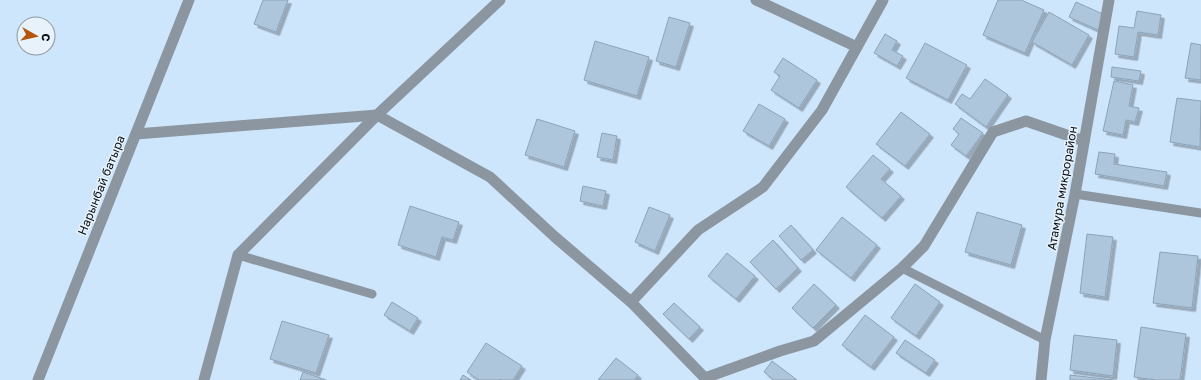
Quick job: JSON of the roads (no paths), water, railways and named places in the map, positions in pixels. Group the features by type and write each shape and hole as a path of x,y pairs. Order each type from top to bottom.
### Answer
{"street":[{"name":"Нарынбай батыра","path":"38,380 189,0"},
{"path":"204,380 238,255 377,115 500,0"},
{"path":"756,0 857,47"},
{"path":"631,302 698,230 763,187 822,110 883,0"},
{"name":"Атамура микрорайон","path":"1041,380 1045,340 1075,194 1109,0"},
{"path":"136,134 377,115 490,177 555,237 631,302 705,378 780,351 814,341 902,268 924,246 993,132 1026,121 1084,141"}],"lane":[{"path":"1075,194 1201,213"},
{"path":"238,255 372,294"},
{"path":"902,268 1045,340"}]}
